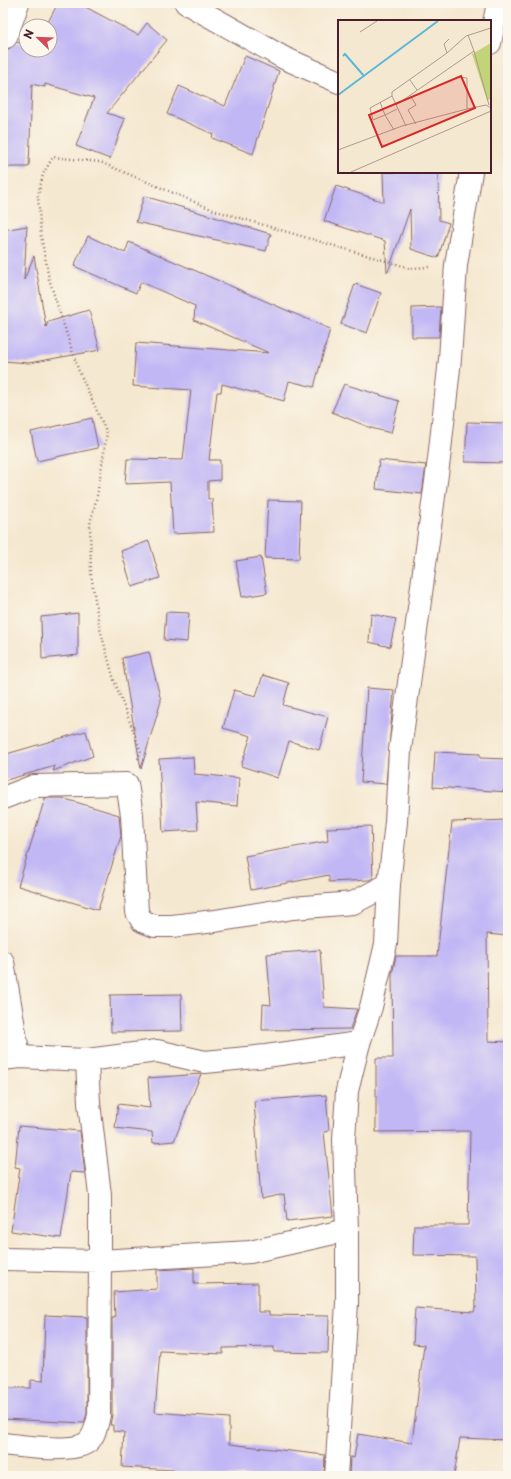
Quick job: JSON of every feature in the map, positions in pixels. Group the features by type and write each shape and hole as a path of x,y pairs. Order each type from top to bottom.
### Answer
{"street":[{"path":"6,37 18,3"},
{"path":"186,3 284,58 338,82"},
{"path":"491,38 498,3"},
{"path":"336,1476 341,1372 347,1303 347,1230 344,1132 347,1091 359,1043 371,1007 386,944 389,884 396,822 400,750 439,459 450,359 456,265 470,173"},
{"path":"3,798 34,786 127,784 132,815 137,912 142,922 155,926 215,922 293,908 353,903 389,884"},
{"path":"3,962 11,1058 87,1060 156,1050 205,1062 266,1056 359,1043"},
{"path":"3,1444 52,1449 75,1446 88,1442 95,1432 99,1415 100,1195 89,1103 87,1060"},
{"path":"3,1259 100,1261 250,1252 347,1230"}],"path":[{"path":"127,784 141,752 114,680 99,625 91,574 90,524 97,496 107,433 78,369 49,279 41,236 38,196 43,174 53,157 100,162 216,211 410,268 456,265"}],"building":[{"path":"58,3 78,3 138,35 147,23 167,40 107,113 125,119 110,159 76,146 94,98 45,84 45,87 32,84 29,167 3,167 3,49 9,49 17,42 18,58 58,58 58,18 50,18"},
{"path":"245,56 279,71 253,154 212,138 213,134 167,114 179,86 225,106"},
{"path":"383,173 438,173 439,220 449,223 438,258 411,249 410,209 388,272 385,241 324,221 336,186 384,202"},
{"path":"144,196 271,234 266,251 136,222"},
{"path":"27,226 24,280 34,256 46,327 48,322 89,310 100,350 29,363 3,361 3,230"},
{"path":"88,236 125,253 129,242 330,329 314,387 289,381 284,401 222,384 221,392 217,392 209,460 220,460 220,480 208,481 208,499 212,499 214,532 173,534 170,482 125,484 127,459 183,460 191,390 133,386 136,343 269,353 194,320 195,306 141,282 136,293 74,266"},
{"path":"355,284 381,293 367,333 341,324"},
{"path":"441,307 439,337 412,337 412,308"},
{"path":"344,384 399,401 391,433 371,428 332,412"},
{"path":"92,418 98,448 37,461 31,432"},
{"path":"467,422 508,423 508,463 465,462"},
{"path":"379,460 426,465 422,494 376,489"},
{"path":"268,500 301,501 299,559 265,558"},
{"path":"149,541 160,578 132,587 121,551"},
{"path":"261,557 267,593 242,597 236,561"},
{"path":"166,612 189,613 187,642 164,640"},
{"path":"78,613 78,655 42,659 41,617"},
{"path":"371,614 396,619 390,647 369,642"},
{"path":"149,652 161,701 141,769 122,658"},
{"path":"263,675 289,683 283,705 328,717 319,750 289,741 278,778 241,766 251,736 223,728 234,690 256,696"},
{"path":"367,688 394,690 386,784 361,782"},
{"path":"86,731 93,756 53,771 55,766 3,781 3,755"},
{"path":"435,752 480,754 480,758 508,759 508,792 433,787"},
{"path":"193,757 194,774 239,778 237,806 196,802 198,830 163,832 159,759"},
{"path":"45,798 62,798 119,815 121,836 98,910 18,886"},
{"path":"508,820 508,936 487,934 488,1041 508,1042 508,1440 460,1438 454,1476 349,1476 350,1457 354,1458 358,1434 412,1443 424,1345 413,1344 415,1308 474,1312 476,1308 475,1256 413,1255 414,1225 468,1225 470,1131 376,1132 376,1058 393,1058 392,974 396,956 437,956 452,822"},
{"path":"371,826 373,878 369,880 329,882 329,875 251,890 245,856 328,841 327,828"},
{"path":"320,950 324,1007 357,1009 350,1029 262,1030 263,1004 271,1005 267,954"},
{"path":"181,994 182,1031 111,1032 110,995"},
{"path":"201,1074 174,1141 153,1143 152,1132 115,1128 118,1104 150,1108 148,1078"},
{"path":"326,1095 329,1131 324,1132 333,1216 287,1221 284,1194 261,1199 254,1101"},
{"path":"19,1126 80,1131 85,1173 71,1172 61,1238 11,1231 20,1168 15,1167"},
{"path":"194,1268 194,1284 258,1283 258,1312 269,1312 269,1315 329,1316 328,1353 274,1352 274,1347 223,1348 223,1354 160,1351 155,1412 229,1418 229,1444 325,1455 324,1476 172,1476 173,1470 122,1467 124,1432 113,1431 113,1425 110,1425 112,1415 112,1318 115,1318 114,1292 157,1289 157,1270"},
{"path":"45,1315 87,1317 87,1414 84,1423 3,1419 3,1388 31,1388 31,1380 43,1381"}]}
